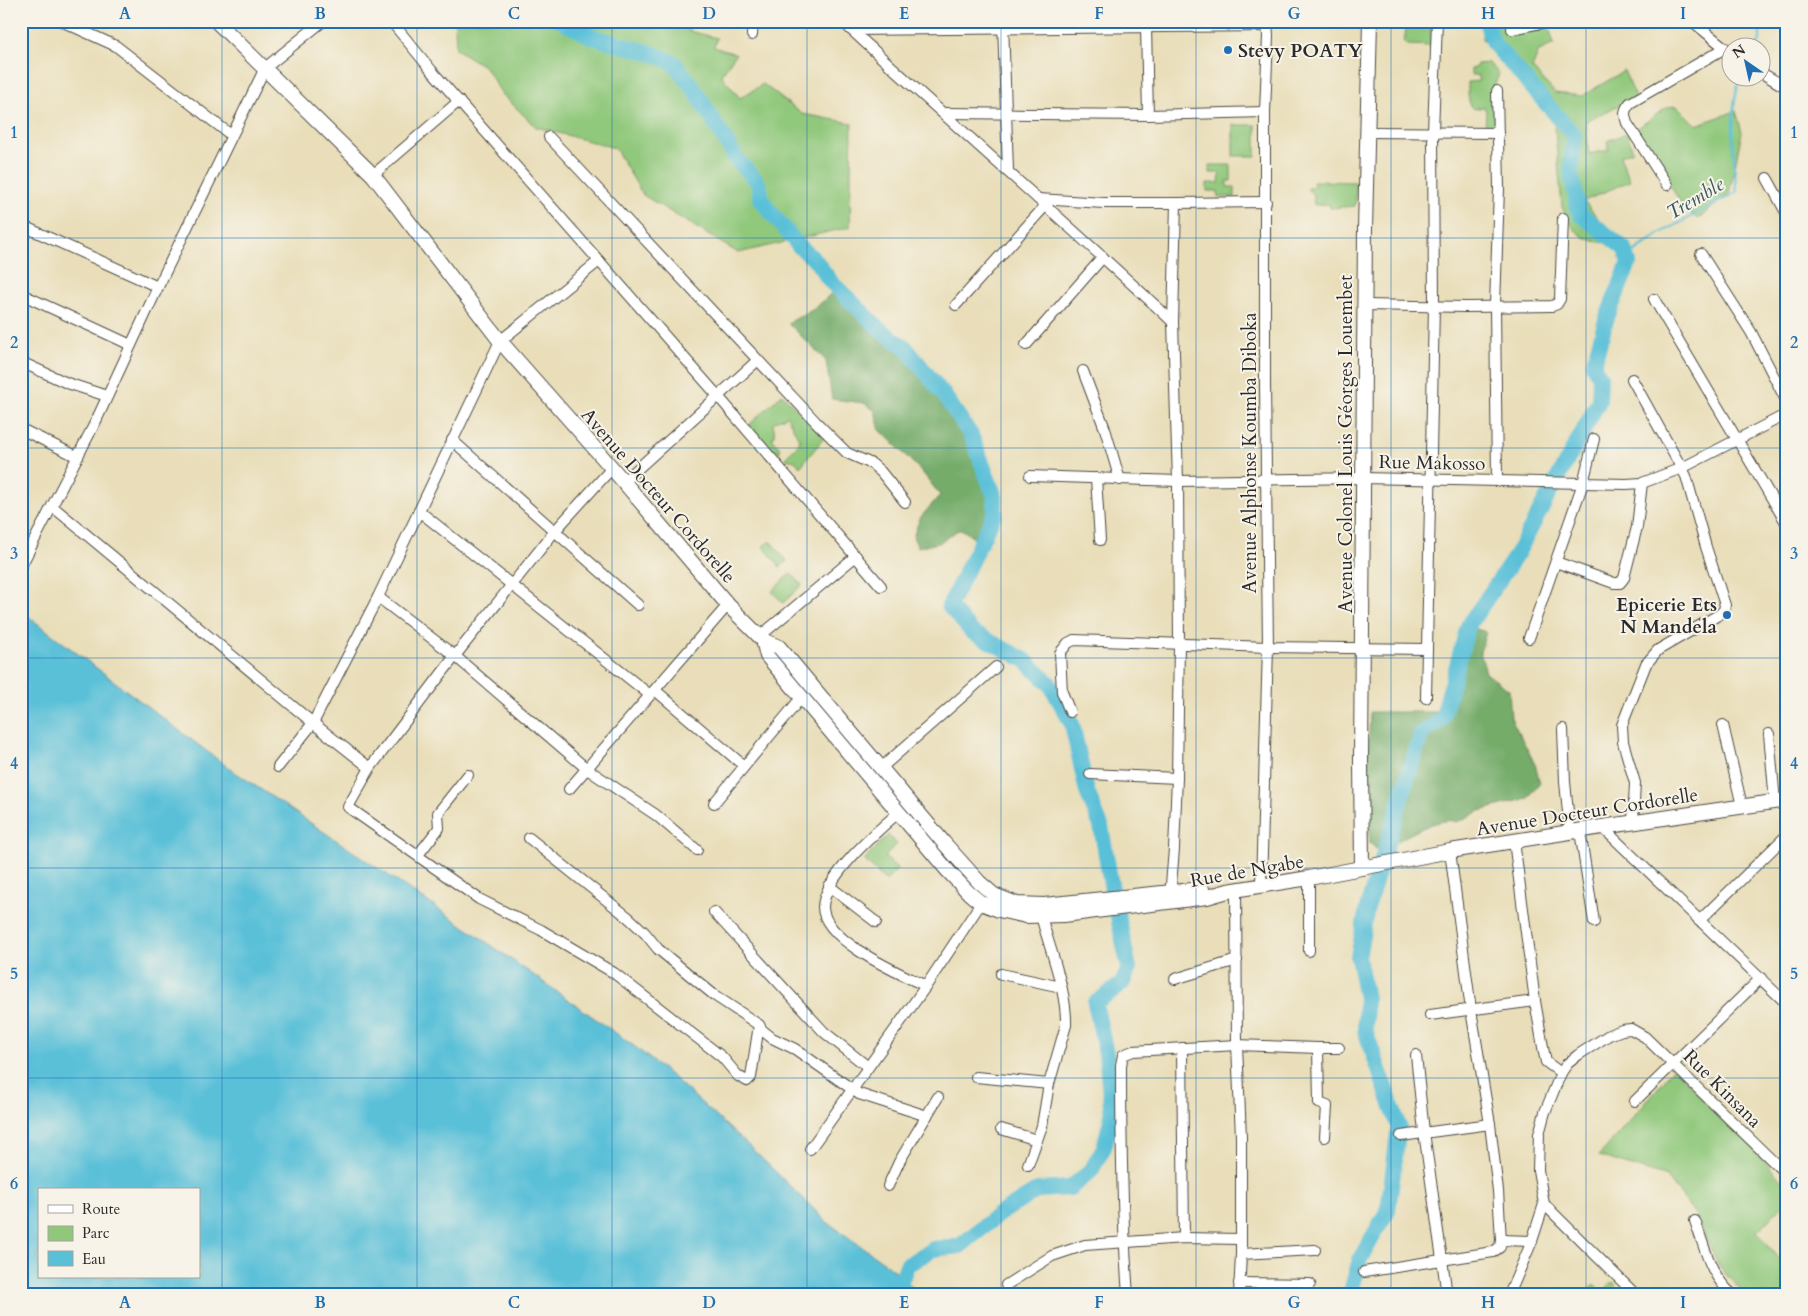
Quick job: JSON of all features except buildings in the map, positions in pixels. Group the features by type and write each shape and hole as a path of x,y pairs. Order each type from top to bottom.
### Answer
{"street":[{"path":"61,21 116,46 232,134"},
{"name":"Avenue Docteur Cordorelle","path":"216,21 373,175 500,341 612,468 728,605 761,638 767,656 801,698 969,894 981,904 1012,914 1041,916 1106,904"},
{"path":"21,566 78,457 264,68 324,21"},
{"path":"391,21 406,41 717,395 881,586"},
{"path":"752,35 753,21"},
{"path":"842,21 1173,322"},
{"name":"Avenue Colonel Louis Géorges Louembet","path":"1366,867 1362,648 1367,132 1370,21"},
{"path":"1426,698 1434,306 1433,132 1437,21"},
{"path":"1512,29 1551,21"},
{"path":"1692,21 1720,44"},
{"path":"851,30 1003,24 1134,24 1146,28 1267,24"},
{"path":"1003,24 1008,170"},
{"name":"Avenue Alphonse Koumba Diboka","path":"1261,885 1268,647 1265,480 1265,112 1267,24"},
{"path":"1146,28 1148,115"},
{"path":"1668,186 1628,123 1625,108 1630,103 1720,54"},
{"path":"1770,78 1787,88"},
{"path":"1497,91 1499,188 1495,306 1497,480"},
{"path":"373,175 460,101"},
{"path":"944,114 1148,115 1265,112"},
{"path":"1367,132 1498,133"},
{"path":"550,137 847,453 872,464 882,472 905,502"},
{"path":"1767,178 1787,214"},
{"path":"1042,202 1266,202"},
{"path":"956,306 1042,202"},
{"path":"1170,897 1177,778 1179,644 1178,481 1173,322 1176,203"},
{"path":"1365,305 1552,306 1557,304 1560,299 1563,218"},
{"path":"21,225 158,287"},
{"path":"1701,254 1750,332 1787,402"},
{"path":"1026,345 1103,257"},
{"path":"278,767 313,723 378,597 500,341 599,261"},
{"path":"21,294 131,345"},
{"path":"1654,299 1787,524"},
{"path":"623,482 717,395 758,360"},
{"path":"21,362 67,382 107,396"},
{"path":"1083,371 1105,429 1120,480"},
{"path":"1632,379 1682,468 1725,605 1724,610 1658,650 1646,664 1622,725 1624,742 1635,783 1633,822"},
{"name":"Rue Makosso","path":"1030,476 1178,481 1363,478 1642,483 1682,468 1787,414"},
{"path":"21,429 78,457"},
{"path":"1529,638 1583,483 1594,439"},
{"path":"452,440 638,605"},
{"path":"612,468 554,532 454,656 370,768 348,807 418,854 479,899 541,930 614,973 722,1057 742,1080 747,1081 751,1077 759,1025"},
{"path":"1096,478 1100,540"},
{"path":"1556,562 1614,583 1620,583 1624,578 1637,527 1642,483"},
{"path":"52,506 313,723 370,768"},
{"path":"419,511 511,585 653,692 744,766"},
{"path":"856,556 761,638 779,647 960,861 994,895 1011,902 1030,905 1106,904"},
{"path":"378,597 454,656 587,769 656,815 697,850"},
{"path":"569,789 728,605"},
{"path":"1070,712 1062,692 1060,653 1068,643 1084,640 1268,647 1427,649"},
{"path":"881,768 996,667"},
{"path":"714,802 801,698"},
{"path":"1723,724 1742,806"},
{"path":"1562,729 1565,782 1594,922"},
{"path":"1769,734 1781,801"},
{"path":"1090,774 1177,778"},
{"path":"418,854 439,828 438,813 468,775"},
{"name":"Avenue Docteur Cordorelle","path":"1393,863 1450,851 1575,832 1602,826 1781,801"},
{"path":"898,813 871,836 829,886 823,909 828,920 846,942 856,950 926,986"},
{"path":"1602,826 1787,1004"},
{"path":"1699,921 1787,835"},
{"path":"529,838 629,918 665,955 714,994 759,1025 772,1038 794,1049 852,1089 867,1097 927,1116"},
{"path":"1513,1293 1544,1204 1538,1170 1539,1134 1545,1112 1561,1073 1546,1062 1535,1001 1514,841"},
{"path":"1364,1272 1493,1252 1500,1247 1498,1191 1490,1124 1471,1010 1450,851"},
{"name":"Rue de Ngabe","path":"1106,904 1170,897 1208,897 1232,890 1393,863"},
{"path":"1309,878 1309,952"},
{"path":"829,886 876,922"},
{"path":"1232,890 1237,960 1241,1137 1239,1295"},
{"path":"810,1149 926,986 981,904"},
{"path":"714,912 824,1032 868,1067"},
{"path":"1028,1165 1042,1126 1049,1084 1066,1026 1061,987 1041,916"},
{"path":"1175,979 1237,960"},
{"path":"1000,974 1061,987"},
{"path":"1635,1101 1761,978"},
{"path":"1430,1015 1535,1001"},
{"name":"Rue Kinsana","path":"1561,1073 1572,1059 1592,1045 1622,1030 1632,1029 1645,1037 1674,1064 1787,1175"},
{"path":"1128,1295 1124,1242 1121,1137 1121,1059 1123,1055 1133,1051 1238,1045 1339,1048"},
{"path":"1182,1048 1184,1238"},
{"path":"1318,1048 1319,1102 1327,1106 1324,1137"},
{"path":"1416,1055 1424,1132 1447,1295"},
{"path":"976,1076 1049,1084"},
{"path":"888,1186 899,1162 938,1097"},
{"path":"1401,1136 1490,1124"},
{"path":"1001,1129 1037,1140"},
{"path":"1544,1204 1636,1295"},
{"path":"1695,1221 1715,1276 1724,1288 1733,1295"},
{"path":"1006,1285 1052,1256 1085,1245 1184,1238 1240,1239"},
{"path":"1501,1240 1532,1241"},
{"path":"1241,1254 1315,1250"},
{"path":"1239,1283 1310,1284"}],"green space":[{"path":"456,21 692,21 689,31 717,38 714,47 736,54 721,75 740,98 763,84 802,114 852,123 850,227 738,253 643,195 615,148 536,127 502,94 485,67 456,49"},
{"path":"1407,21 1430,21 1431,46 1407,45 1404,43"},
{"path":"1483,21 1531,21 1531,30 1549,27 1554,44 1539,51 1532,68 1555,93 1582,96 1624,71 1636,97 1586,121 1589,154 1609,150 1607,141 1627,133 1633,151 1620,156 1630,181 1584,201 1611,234 1609,243 1592,240 1579,234 1570,223 1562,207 1555,130 1550,107 1525,91 1501,58 1482,39"},
{"path":"1489,63 1499,74 1494,87 1495,129 1485,129 1486,111 1484,107 1473,109 1468,97 1468,82 1479,81 1478,75 1471,75 1471,69 1476,67 1477,64"},
{"path":"1677,106 1696,125 1736,111 1742,132 1729,194 1698,219 1685,209 1635,130 1667,107"},
{"path":"1233,125 1256,125 1256,156 1233,156"},
{"path":"1210,165 1231,165 1231,181 1227,181 1227,187 1235,187 1235,197 1218,197 1218,191 1207,191 1207,183 1219,183 1220,173 1210,173"},
{"path":"1313,181 1356,182 1355,206 1330,208 1329,204 1314,205 1313,194 1307,189 1314,186"},
{"path":"834,291 918,369 958,423 988,491 991,504 982,533 975,539 963,530 958,530 939,543 918,547 913,537 920,518 940,495 922,472 880,430 875,411 864,403 832,399 826,361 788,323 814,309"},
{"path":"782,394 824,438 800,467 795,461 786,459 800,441 787,416 773,423 775,435 772,438 780,452 766,447 747,427"},
{"path":"770,541 787,561 780,567 763,546"},
{"path":"791,573 802,585 783,603 772,591"},
{"path":"1473,628 1486,632 1480,652 1486,673 1509,690 1511,718 1535,764 1540,783 1528,798 1480,811 1457,822 1439,822 1429,825 1380,852 1370,843 1367,778 1370,712 1448,712 1458,664"},
{"path":"888,835 897,844 885,857 898,869 886,881 864,860"},
{"path":"1673,1068 1737,1130 1787,1187 1787,1201 1757,1232 1787,1268 1787,1295 1745,1295 1720,1268 1693,1211 1667,1177 1599,1156"},
{"path":"1613,1282 1616,1285 1607,1295 1583,1295 1595,1285 1602,1292"}],"water":[{"path":"21,611 229,768 468,929 634,1046 675,1079 750,1147 827,1222 903,1276 917,1295 21,1295"}],"waterway":[{"path":"561,21 590,36 654,54 674,63 694,89 737,160 756,180 760,188 760,197 768,209 798,245 816,261 831,282 883,332 905,347 944,395 971,435 995,497 995,513 949,606 972,632 1025,660 1050,684 1072,724 1087,792 1101,826 1129,968 1122,984 1095,1003 1106,1053 1112,1116 1104,1147 1091,1171 1070,1188 1038,1190 999,1214 960,1246 933,1249 907,1265 903,1276"},
{"path":"1350,1295 1360,1259 1388,1210 1399,1127 1365,1030 1366,998 1358,957 1367,908 1421,734 1442,719 1468,626 1517,554 1599,401 1600,376 1593,366 1606,320 1629,263 1625,249 1579,213 1571,172 1574,135 1493,43 1486,21"},
{"name":"Tremble","path":"1760,21 1760,38"},
{"name":"Tremble","path":"1629,263 1630,255 1659,234 1737,192 1733,150 1733,117 1737,88"}],"place":[{"name":"Stevy POATY","path":"1228,50"},
{"name":"Epicerie Ets N Mandela","path":"1727,615"}]}
